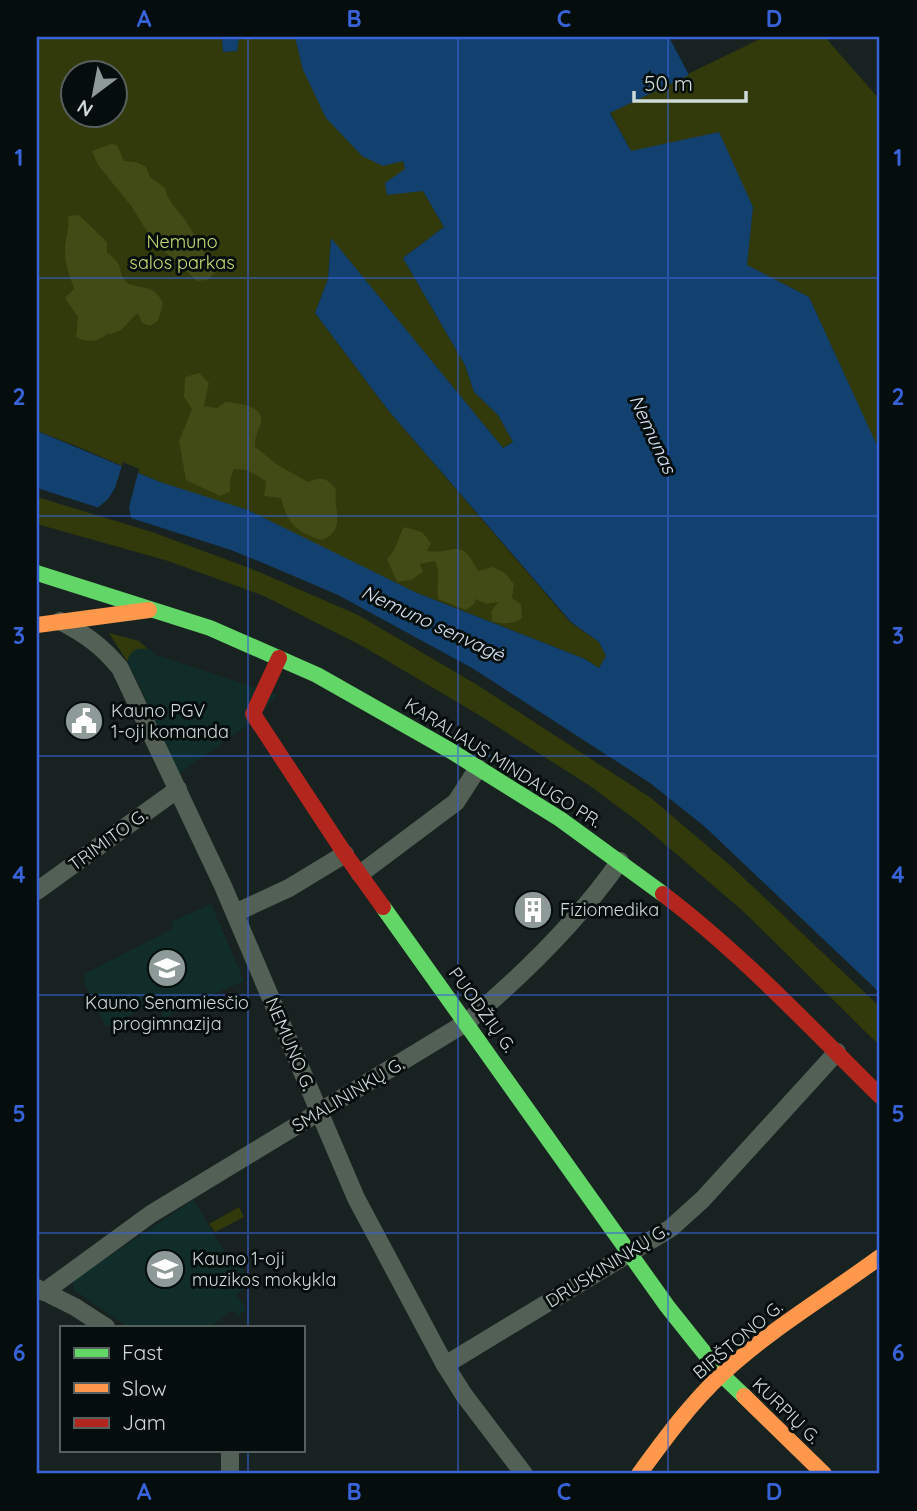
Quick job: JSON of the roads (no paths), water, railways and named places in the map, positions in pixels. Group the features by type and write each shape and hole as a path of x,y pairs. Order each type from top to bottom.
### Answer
{"main road":[{"name":"KARALIAUS MINDAUGO PR.","path":"37,573 210,628 279,658 368,702 478,768 560,819 620,861 706,928 880,1096"},
{"path":"37,625 153,609"},
{"name":"PUODŽIŲ G.","path":"279,658 253,714 345,854 667,1306 722,1375"},
{"name":"BIRŠTONO G.","path":"639,1474 698,1399 722,1375 776,1331 880,1257"},
{"name":"KURPIŲ G.","path":"722,1375 824,1474"}],"street":[{"name":"NEMUNO G.","path":"60,621 89,636 104,648 120,667 235,913 356,1198 445,1365 524,1474"},
{"path":"360,874 456,802 478,768"},
{"name":"TRIMITO G.","path":"37,891 178,789"},
{"path":"235,913 289,888 345,854"},
{"name":"SMALININKŲ G.","path":"41,1290 151,1214 467,1022 504,990 598,891 620,861"},
{"name":"DRUSKININKŲ G.","path":"445,1365 671,1228 703,1199 837,1052"},
{"path":"41,1290 104,1326"},
{"path":"230,1452 230,1473"}],"water":[{"path":"222,37 239,37 237,51 223,52"},
{"path":"295,37 669,37 689,75 610,113 631,151 719,132 753,207 747,265 809,297 880,452 880,993 704,826 650,783 472,668 338,595 268,565 231,550 37,488 37,431 160,482 248,510 417,593 585,659 599,668 606,656 599,642 571,622 388,410 315,313 328,279 331,238 503,448 513,442 498,415 474,392 465,365 403,258 444,227 423,191 387,195 385,183 405,169 403,161 383,166 362,156 326,118 303,70"}],"place":[{"name":"Kauno PGV 1-oji komanda","path":"84,721"},
{"name":"Fiziomedika","path":"533,910"},
{"name":"Kauno Senamiesčio progimnazija","path":"167,968"},
{"name":"Kauno 1-oji muzikos mokykla","path":"165,1269"}],"park label":[{"name":"Nemuno salos parkas","path":"182,252"}],"water label":[{"name":"Nemunas","path":"653,434"},
{"name":"Nemuno senvagė","path":"433,623"}]}
